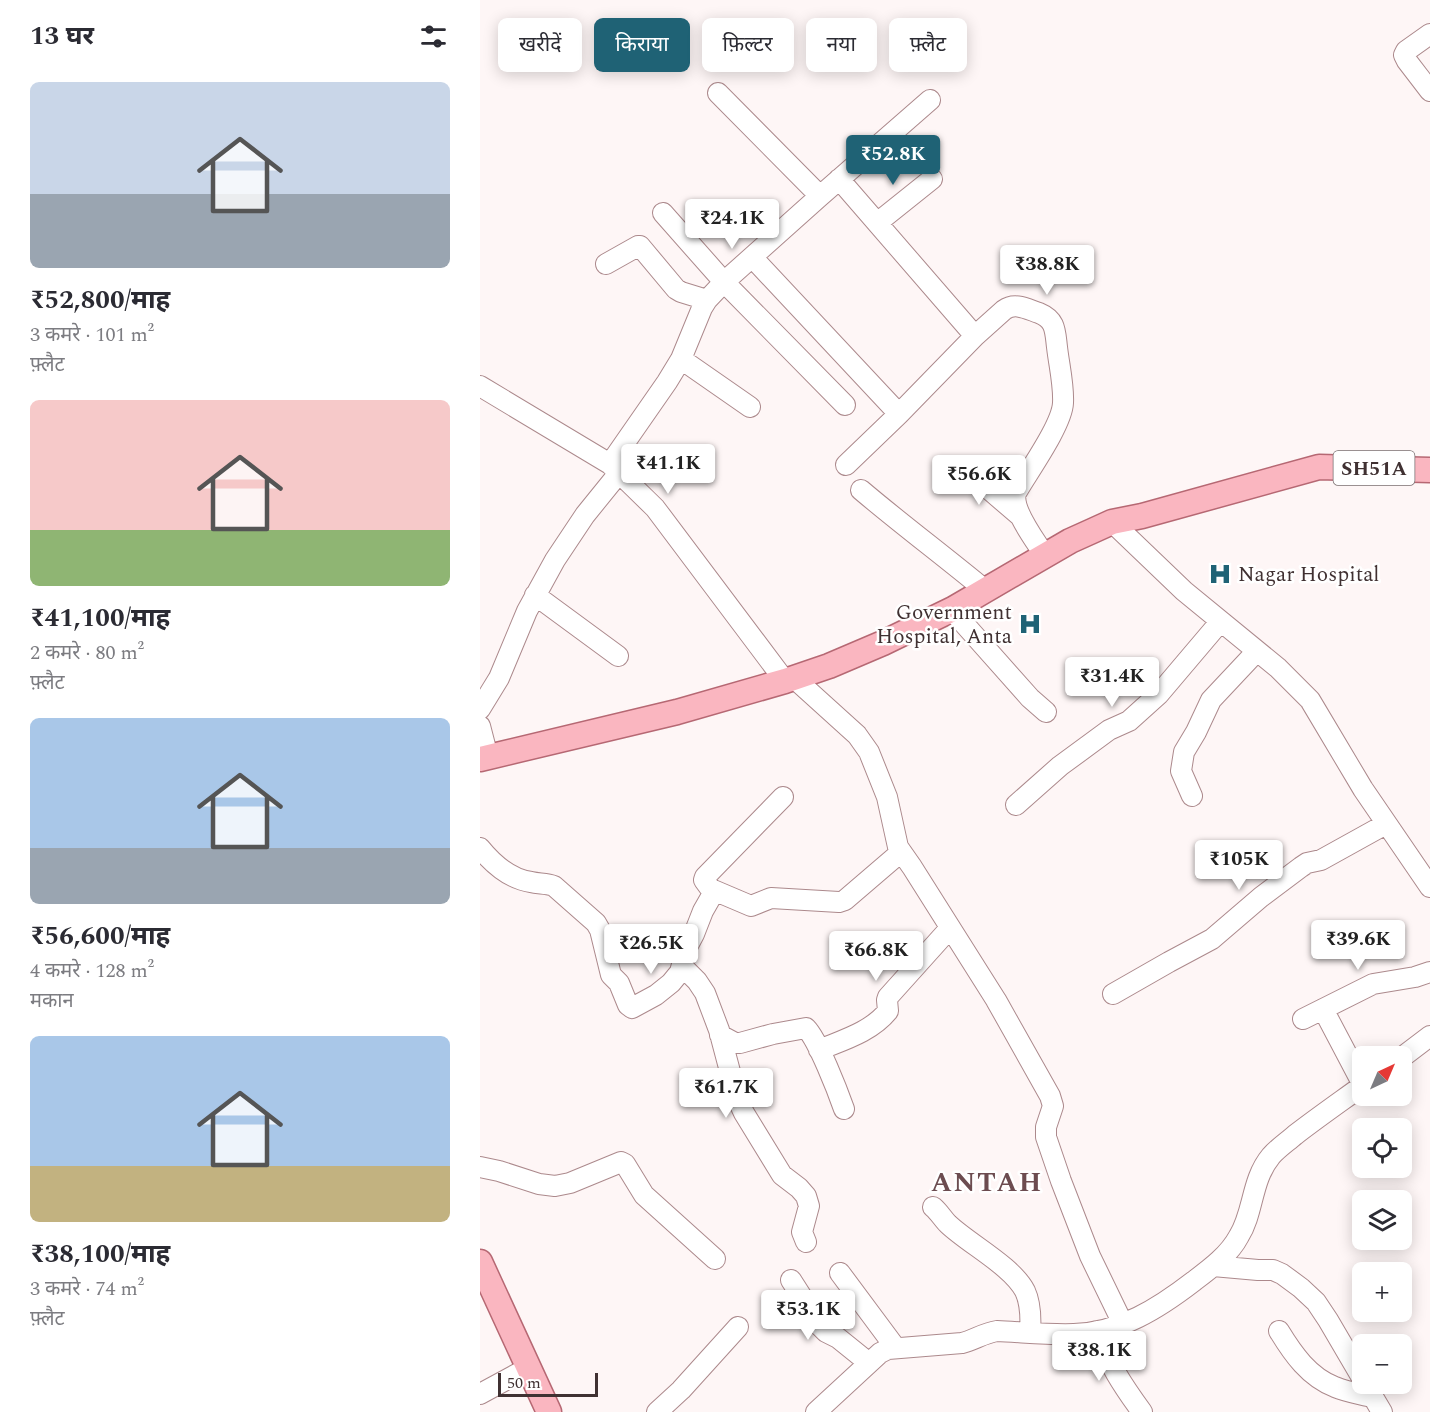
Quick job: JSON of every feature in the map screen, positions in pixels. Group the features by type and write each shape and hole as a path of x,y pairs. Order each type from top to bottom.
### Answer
{"main road":[{"name":"SH51A","path":"484,758 677,712 790,680 861,653 951,609 1070,542 1112,522 1142,516 1319,466 1430,470"},
{"path":"480,1262 549,1412"}],"street":[{"path":"1430,34 1406,51 1404,55 1430,91"},
{"path":"718,93 820,196"},
{"path":"480,709 504,668 535,595 568,538 595,501 681,359 707,300 724,282 930,100"},
{"path":"839,179 975,336"},
{"path":"877,223 932,179"},
{"path":"663,213 724,282 845,405"},
{"path":"606,264 632,248 640,246 676,289 707,300"},
{"path":"752,257 899,414"},
{"path":"846,465 975,336 1009,306 1019,306 1043,315 1053,323 1063,406 1058,422 1016,493 1015,503 1020,516 1045,556"},
{"path":"681,359 750,407"},
{"path":"482,392 614,469 655,508 790,680 857,735 869,752 887,797 901,852 996,1000 1050,1096 1053,1106 1046,1127 1046,1137 1090,1256 1123,1324"},
{"path":"963,467 1020,516"},
{"path":"861,490 985,590"},
{"path":"1112,522 1184,591 1288,676 1310,700 1386,825 1430,887"},
{"path":"535,595 618,656"},
{"path":"951,609 1030,698 1046,712"},
{"path":"1016,805 1060,766 1109,730 1129,721 1159,694 1220,622"},
{"path":"1192,796 1180,770 1184,752 1211,700 1257,651"},
{"path":"480,726 484,758"},
{"path":"783,797 705,877 704,880 711,889 751,906 771,898 839,902 845,900 901,852"},
{"path":"1113,994 1202,946 1261,897 1307,863 1321,860 1386,825"},
{"path":"480,848 511,876 529,882 551,884 558,888 594,921 599,927 611,975 619,983 630,1008 634,1008 664,989 681,972 686,949 711,897 711,889"},
{"path":"819,1050 868,1029 883,1017 888,1011 888,997 950,928"},
{"path":"682,966 703,989 720,1035 737,1098 744,1113 782,1175 806,1196 808,1206 802,1229 806,1242"},
{"path":"1303,1018 1373,984 1415,977 1430,972"},
{"path":"1323,1010 1352,1066"},
{"path":"720,1035 735,1043 740,1043 804,1028 809,1031 819,1050 844,1109"},
{"path":"1412,1050 1430,1036"},
{"path":"816,1412 883,1350 962,1342 997,1331 1072,1334 1097,1331 1123,1324 1152,1310 1178,1294 1213,1266 1240,1236 1254,1189 1272,1155 1352,1092"},
{"path":"480,1167 539,1184 555,1186 570,1184 621,1162 625,1164 644,1195 716,1259"},
{"path":"933,1207 949,1225 1019,1282 1029,1302 1030,1333"},
{"path":"1213,1266 1270,1269 1288,1278 1305,1291 1321,1309 1352,1360"},
{"path":"840,1273 895,1347"},
{"path":"791,1280 821,1327 868,1363"},
{"path":"657,1412 681,1390 738,1327"},
{"path":"1097,1331 1108,1361 1142,1412"},
{"path":"1279,1331 1293,1355 1312,1373 1336,1388 1373,1397"},
{"path":"480,1394 528,1368"}],"place":[{"name":"Nagar Hospital","path":"1220,574"},
{"name":"Government Hospital, Anta","path":"1030,624"}],"district":[{"name":"ANTAH","path":"987,1182"}]}
